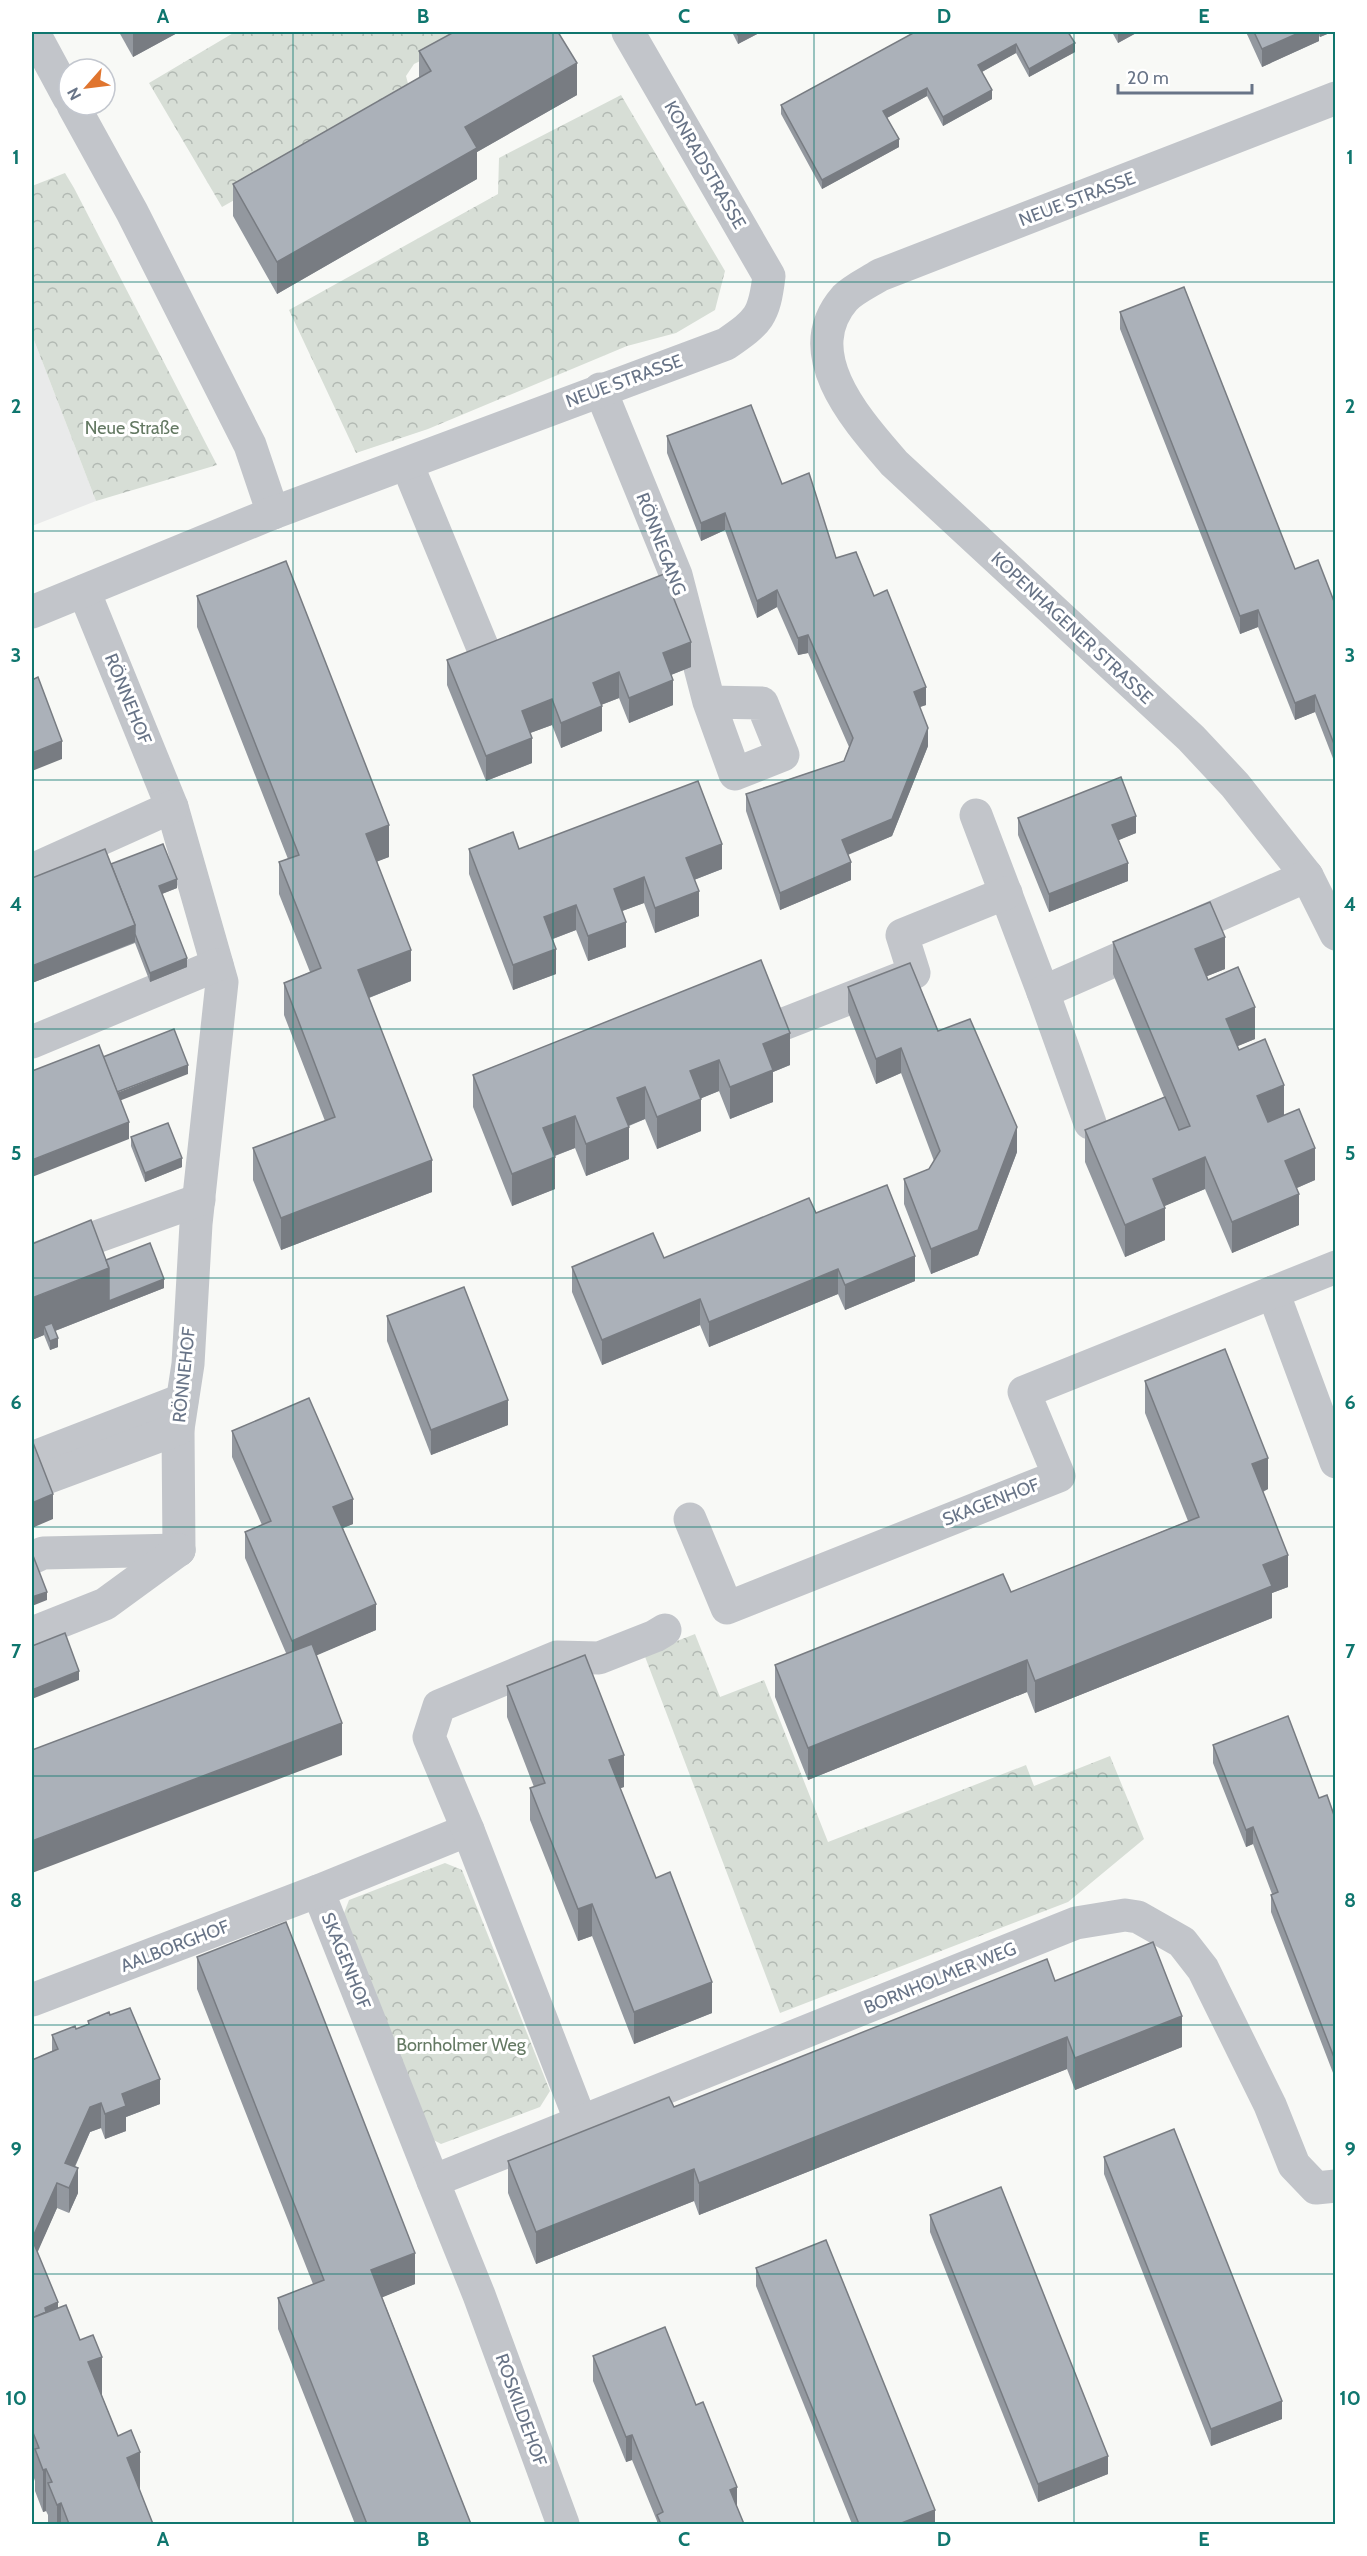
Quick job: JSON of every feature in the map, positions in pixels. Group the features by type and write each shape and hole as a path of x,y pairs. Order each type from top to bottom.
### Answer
{"street":[{"name":"KONRADSTRASSE","path":"628,32 769,276 766,302"},
{"path":"34,35 57,76"},
{"name":"NEUE STRASSE","path":"832,320 846,297 880,275 1335,98"},
{"path":"80,117 132,212 250,445 273,513"},
{"name":"NEUE STRASSE","path":"32,612 273,513 600,389 726,344 754,325 766,302"},
{"name":"KOPENHAGENER STRASSE","path":"832,320 826,354 837,387 862,426 894,462 1191,738 1235,785 1308,876 1335,934"},
{"name":"RÖNNEGANG","path":"600,389 676,575 709,702"},
{"path":"407,464 485,653"},
{"name":"RÖNNEHOF","path":"84,591 172,807 222,982 199,1200 188,1364 180,1414 179,1550"},
{"path":"32,870 172,807"},
{"path":"976,815 1090,1124"},
{"path":"1043,992 1308,876"},
{"path":"781,1025 914,973 902,935 1006,893"},
{"path":"32,1042 217,965"},
{"path":"32,1260 199,1200"},
{"name":"SKAGENHOF","path":"690,1519 727,1608 1059,1476 1024,1392 1335,1267"},
{"path":"1273,1292 1335,1462"},
{"path":"32,1458 180,1414"},
{"path":"32,1479 38,1481 180,1414"},
{"path":"32,1558 44,1553 179,1550"},
{"path":"32,1634 105,1604 179,1550"},
{"path":"581,2122 468,1830 429,1737 439,1706 557,1657 599,1658 665,1630"},
{"name":"SKAGENHOF","path":"433,2181 318,1891 468,1830"},
{"name":"AALBORGHOF","path":"32,2000 318,1891"},
{"name":"BORNHOLMER WEG","path":"433,2181 1076,1923 1125,1915 1138,1917 1182,1942 1203,1969 1270,2105 1294,2165 1316,2188 1335,2186"},
{"name":"ROSKILDEHOF","path":"433,2181 479,2295 563,2524"}],"shaded area":[{"path":"32,335 96,501 32,526"}],"green space":[{"path":"235,32 480,32 414,64 406,76 412,99 222,207 149,83"},
{"path":"621,95 725,271 715,310 676,333 627,346 428,429 356,453 289,310 498,194 499,158"},
{"name":"Neue Straße","path":"65,173 217,465 96,501 32,335 32,186"},
{"path":"695,1634 720,1697 764,1680 828,1842 1026,1765 1034,1786 1110,1756 1144,1839 1068,1902 780,2013 644,1654"},
{"name":"Bornholmer Weg","path":"445,1863 462,1870 550,2091 540,2107 441,2144 426,2136 341,1921 349,1900"}],"building":[{"path":"454,32 558,32 577,63 465,127 477,148 277,262 233,184 431,71 419,51"},
{"path":"915,32 1068,32 1075,43 1029,69 1016,44 978,65 992,90 943,117 927,88 883,111 899,139 822,180 781,105"},
{"path":"1254,32 1301,32 1262,49"},
{"path":"1184,287 1295,569 1318,560 1335,604 1334,744 1315,695 1295,703 1258,610 1240,616 1120,312"},
{"path":"751,405 782,484 809,473 836,558 856,552 874,596 887,590 926,687 914,692 928,728 892,819 842,840 851,862 780,893 746,794 844,761 853,738 808,635 798,638 777,590 757,601 725,513 701,523 667,436"},
{"path":"286,561 389,825 366,834 411,950 358,970 432,1160 281,1218 253,1148 335,1117 284,983 321,968 279,862 299,855 197,596"},
{"path":"664,574 691,642 663,653 673,680 629,698 619,672 593,683 602,706 561,723 552,699 522,711 532,738 486,756 447,660"},
{"path":"38,677 62,741 32,753 32,680"},
{"path":"1121,777 1136,816 1112,825 1128,863 1049,894 1018,818"},
{"path":"698,781 722,844 686,858 699,891 655,908 644,877 614,889 626,922 588,936 576,905 544,917 556,949 513,965 469,849 513,832 519,849"},
{"path":"163,844 177,879 159,886 187,958 150,973 135,934 135,925 111,864"},
{"path":"105,849 135,925 32,966 32,878"},
{"path":"1210,902 1225,937 1195,949 1208,980 1238,967 1255,1007 1226,1019 1239,1050 1265,1039 1284,1085 1257,1096 1268,1122 1299,1109 1315,1148 1285,1161 1299,1194 1232,1222 1205,1157 1153,1179 1165,1208 1125,1225 1085,1130 1165,1097 1179,1130 1190,1126 1113,942"},
{"path":"761,960 790,1033 763,1044 773,1070 730,1087 719,1060 690,1071 701,1099 657,1117 645,1087 617,1098 629,1127 586,1144 575,1116 543,1128 555,1157 512,1174 473,1075"},
{"path":"910,963 938,1031 970,1019 1017,1127 978,1230 931,1249 904,1179 929,1169 940,1151 901,1048 876,1059 848,987"},
{"path":"174,1029 188,1065 117,1092 103,1057"},
{"path":"99,1045 129,1122 32,1160 32,1071"},
{"path":"168,1123 182,1158 145,1173 131,1137"},
{"path":"887,1185 915,1256 845,1285 838,1269 709,1322 700,1299 602,1340 572,1267 653,1233 664,1258 809,1198 816,1213"},
{"path":"91,1220 109,1268 32,1298 32,1244"},
{"path":"150,1243 164,1279 109,1301 109,1268 106,1260"},
{"path":"464,1287 508,1400 431,1430 387,1316"},
{"path":"52,1323 58,1338 50,1341 44,1326"},
{"path":"1225,1349 1268,1458 1252,1464 1288,1555 1263,1565 1272,1586 1035,1681 1027,1660 808,1748 775,1665 1003,1574 1011,1592 1199,1517 1145,1381"},
{"path":"309,1398 353,1499 333,1507 376,1604 292,1641 245,1532 271,1521 232,1431"},
{"path":"32,1440 53,1494 32,1503"},
{"path":"32,1553 47,1592 32,1597"},
{"path":"65,1633 79,1671 32,1690 32,1646"},
{"path":"312,1644 342,1723 32,1841 32,1750"},
{"path":"585,1655 624,1755 609,1760 656,1878 670,1872 712,1982 634,2012 592,1904 578,1909 530,1788 545,1783 507,1686"},
{"path":"1288,1716 1319,1798 1327,1795 1335,1818 1335,2060 1271,1895 1278,1892 1253,1827 1246,1830 1213,1745"},
{"path":"286,1922 415,2253 371,2270 471,2524 367,2524 278,2298 324,2280 197,1957"},
{"path":"1153,1942 1182,2016 1075,2058 1067,2037 699,2183 694,2169 536,2232 508,2161 669,2097 674,2107 1047,1959 1055,1981"},
{"path":"130,2008 160,2079 122,2094 126,2106 105,2114 101,2103 90,2107 65,2163 78,2168 69,2188 57,2183 32,2239 32,2060 58,2049 52,2035 75,2026 76,2029 89,2024 88,2021 109,2012 110,2015"},
{"path":"1174,2129 1282,2401 1211,2429 1104,2157"},
{"path":"1001,2187 1108,2456 1038,2484 930,2215"},
{"path":"32,2239 58,2302 45,2308 46,2312 32,2318"},
{"path":"826,2240 935,2510 899,2524 859,2524 756,2268"},
{"path":"66,2305 80,2340 93,2335 102,2357 88,2362 118,2436 131,2430 140,2452 127,2458 153,2524 69,2524 61,2503 57,2505 48,2483 52,2482 46,2469 43,2470 35,2449 39,2448 32,2430 32,2318"},
{"path":"665,2327 696,2405 703,2402 737,2487 730,2490 744,2524 661,2524 657,2515 663,2512 632,2435 626,2437 593,2356"}]}
